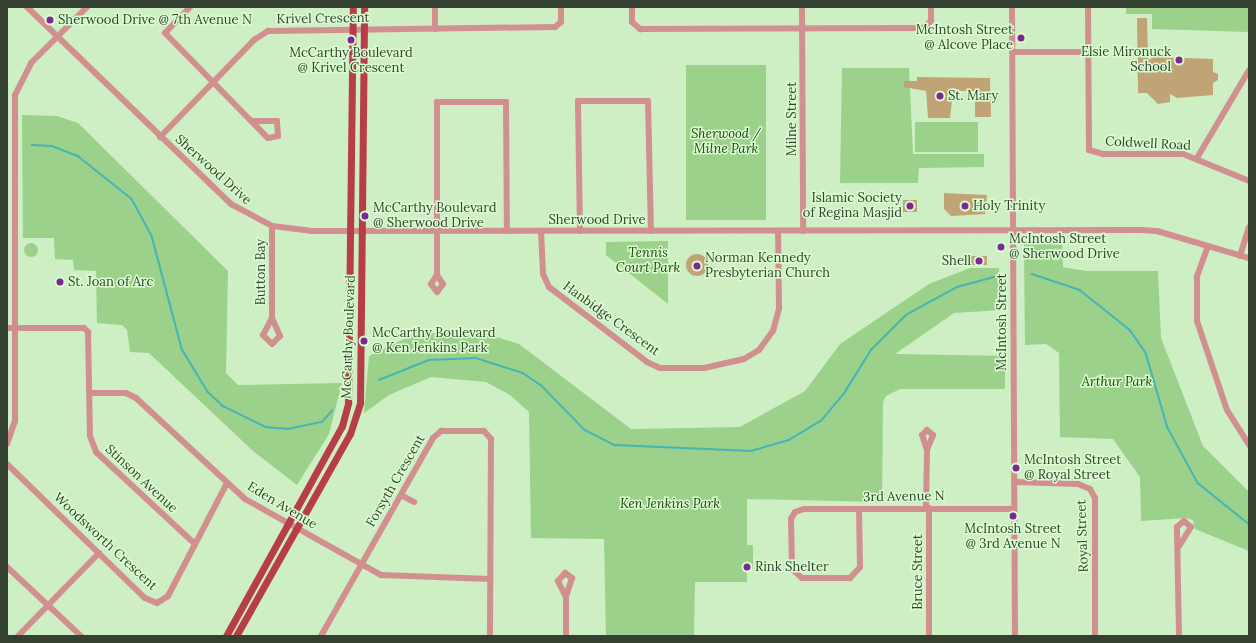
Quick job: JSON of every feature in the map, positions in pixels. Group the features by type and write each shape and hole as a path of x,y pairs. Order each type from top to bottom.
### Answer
{"main road":[{"name":"McCarthy Boulevard","path":"226,636 342,426 348,403 352,230 353,7"},
{"name":"McCarthy Boulevard","path":"236,636 298,530 350,434 360,403 363,230 364,7"}],"street":[{"name":"Sherwood Drive","path":"27,7 231,204 272,226 311,231 1140,230 1208,246 1249,258"},
{"path":"7,444 15,421 16,95 31,63 87,7"},
{"path":"190,7 165,33 253,121"},
{"path":"435,7 435,29"},
{"name":"Krivel Crescent","path":"160,137 213,81 268,31 555,28 561,22 561,7"},
{"path":"632,7 632,22 640,29 924,28 931,21 931,7"},
{"name":"Milne Street","path":"802,7 803,231"},
{"name":"McIntosh Street","path":"1012,7 1015,636"},
{"name":"Coldwell Road","path":"1088,7 1089,150 1103,154 1183,154 1197,158 1249,181"},
{"path":"1012,52 1088,52"},
{"path":"1197,158 1249,70"},
{"path":"580,231 578,101 648,101 651,231"},
{"path":"437,275 437,102 506,102 507,231"},
{"name":"Button Bay","path":"272,226 272,318"},
{"path":"1240,256 1249,227"},
{"name":"Hanbidge Crescent","path":"541,231 543,274 549,287 647,362 660,368 704,368 744,359 759,350 773,331 779,308 778,231"},
{"path":"1208,246 1198,277 1198,321 1227,410 1249,445"},
{"path":"7,328 15,328"},
{"name":"Stinson Avenue","path":"15,328 84,328 89,340 90,436 96,452 194,543"},
{"name":"Eden Avenue","path":"90,393 126,393 136,398 245,499 362,565 394,578 490,579"},
{"name":"Forsyth Crescent","path":"322,634 433,438 441,432 484,432 491,439 490,636"},
{"name":"Bruce Street","path":"927,450 929,636"},
{"name":"Woodsworth Crescent","path":"7,464 145,598 156,602 168,596 194,543 227,483"},
{"name":"Royal Street","path":"1014,482 1078,484 1090,489 1095,498 1095,636"},
{"path":"401,495 414,502"},
{"name":"3rd Avenue N","path":"859,509 860,567 850,578 802,578 792,569 791,519 794,512 859,509 928,508 1014,509"},
{"path":"1179,546 1179,636"},
{"path":"18,636 99,553"},
{"path":"7,566 81,636"},
{"path":"566,597 566,636"},
{"path":"322,634 329,636"}],"green space":[{"path":"1126,7 1249,7 1249,32 1152,29 1152,14 1126,14"},
{"name":"Sherwood / Milne Park","path":"686,65 766,65 766,220 686,220"},
{"path":"842,68 909,68 913,154 984,154 984,167 919,168 918,183 840,183"},
{"path":"22,115 57,116 78,123 228,271 226,373 238,385 342,383 329,434 297,485 253,451 149,353 130,352 127,330 122,325 97,323 96,271 74,270 73,260 55,259 54,238 23,238"},
{"path":"915,122 978,122 978,152 915,152"},
{"name":"Tennis Court Park","path":"668,241 668,304 606,255 606,242"},
{"path":"31,243 36,245 38,250 36,255 31,257 26,255 24,250 26,245"},
{"name":"Arthur Park","path":"1062,243 1063,267 1086,271 1158,271 1161,338 1203,446 1249,492 1249,551 1195,529 1193,520 1186,518 1141,521 1140,477 1113,439 1060,437 1059,353 1046,344 1025,345 1024,244"},
{"name":"Ken Jenkins Park","path":"970,268 999,268 1001,310 954,313 895,354 1005,356 1005,389 900,389 886,396 883,402 882,502 747,499 747,545 753,545 753,569 747,569 747,582 695,582 694,636 606,636 604,539 531,538 529,412 510,395 486,382 431,377 389,395 364,413 369,356 416,333 487,334 519,344 631,429 740,427 805,391 840,344 929,284"}],"building":[{"name":"Elsie Mironuck School","path":"1137,18 1147,18 1148,60 1154,57 1213,59 1213,72 1218,74 1218,80 1213,83 1213,95 1177,98 1170,94 1170,102 1158,104 1147,93 1138,93"},
{"name":"St. Mary","path":"917,77 990,78 991,117 975,117 975,91 953,91 950,118 928,118 926,91 904,87 904,81 917,81"},
{"name":"Holy Trinity","path":"944,193 987,195 985,214 951,216 944,209"},
{"name":"Islamic Society of Regina Masjid","path":"903,200 917,200 917,212 903,212"},
{"name":"Norman Kennedy Presbyterian Church","path":"697,254 701,255 707,261 707,269 701,275 697,276 693,275 687,269 686,265 687,261 693,255"},
{"name":"Shell","path":"971,256 987,256 987,265 971,265"}],"waterway":[{"path":"32,145 52,146 78,156 132,199 152,236 182,349 208,392 223,406 266,427 288,429 322,422 332,411"},
{"path":"1032,274 1080,290 1130,330 1146,353 1168,428 1198,483 1249,524"},
{"path":"379,380 429,360 476,358 523,373 542,386 585,430 615,445 751,451 789,440 821,421 843,395 871,350 906,315 957,287 994,277"}],"place":[{"name":"Sherwood Drive @ 7th Avenue N","path":"50,20"},
{"name":"McIntosh Street @ Alcove Place","path":"1021,38"},
{"name":"McCarthy Boulevard @ Krivel Crescent","path":"351,40"},
{"name":"Elsie Mironuck School","path":"1179,60"},
{"name":"St. Mary","path":"940,96"},
{"name":"Islamic Society of Regina Masjid","path":"910,206"},
{"name":"Holy Trinity","path":"965,206"},
{"name":"McCarthy Boulevard @ Sherwood Drive","path":"365,216"},
{"name":"McIntosh Street @ Sherwood Drive","path":"1001,247"},
{"name":"Shell","path":"979,261"},
{"name":"Norman Kennedy Presbyterian Church","path":"697,266"},
{"name":"St. Joan of Arc","path":"60,282"},
{"name":"McCarthy Boulevard @ Ken Jenkins Park","path":"364,341"},
{"name":"McIntosh Street @ Royal Street","path":"1016,468"},
{"name":"McIntosh Street @ 3rd Avenue N","path":"1013,516"},
{"name":"Rink Shelter","path":"747,567"}]}
